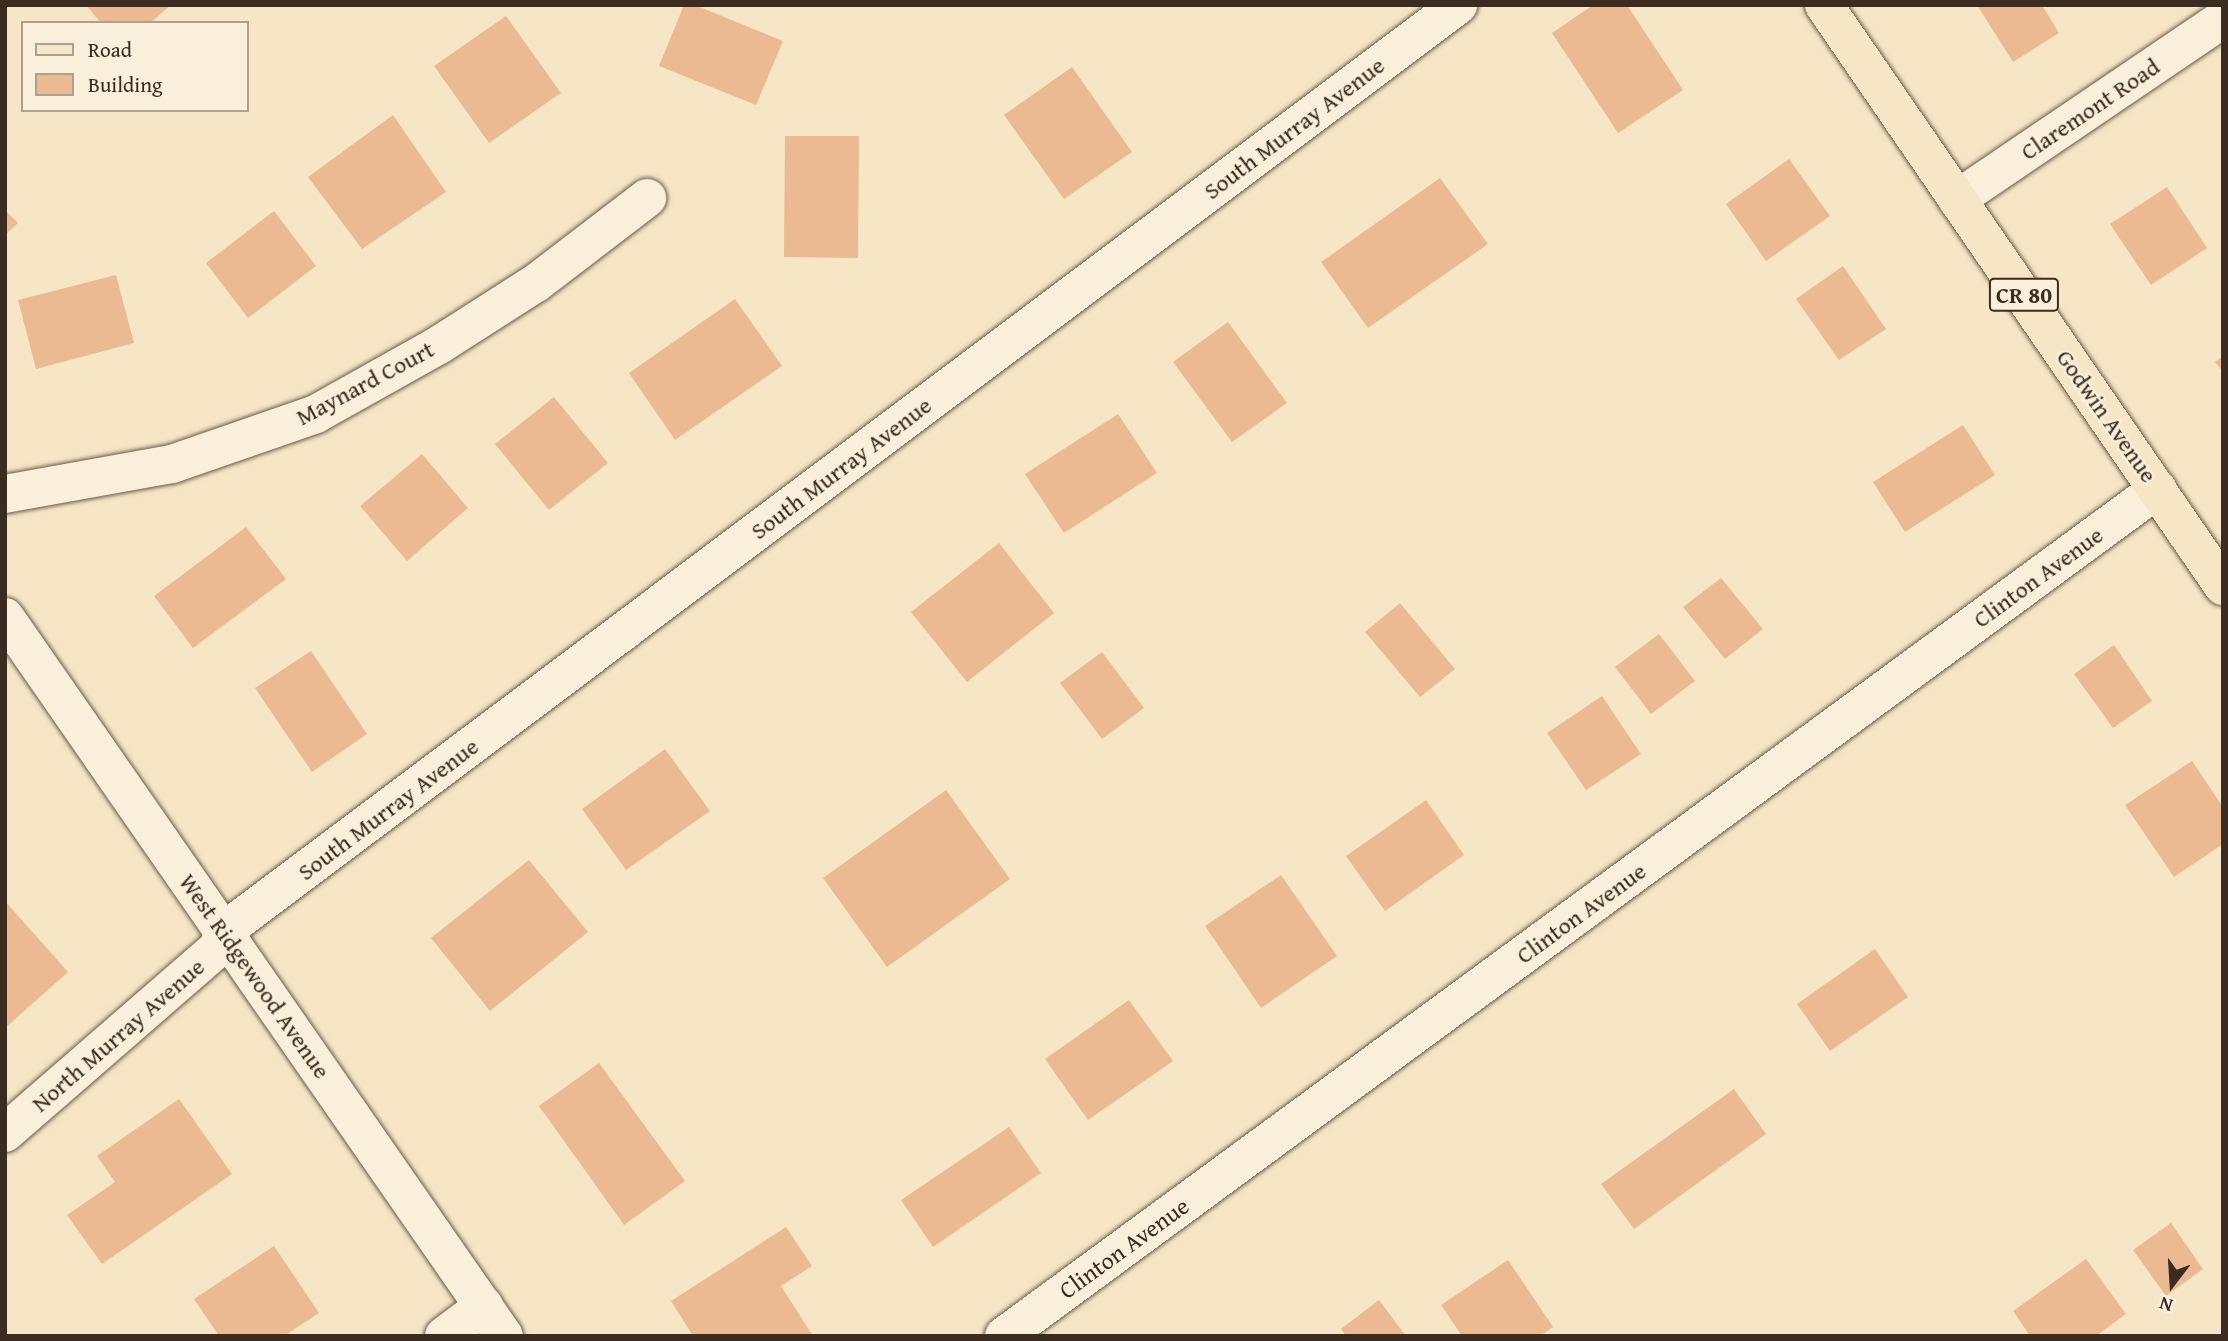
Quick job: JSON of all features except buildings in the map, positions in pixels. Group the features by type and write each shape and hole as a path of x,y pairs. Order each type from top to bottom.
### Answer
{"main road":[{"name":"Godwin Avenue","path":"1824,5 2221,579"}],"street":[{"name":"South Murray Avenue","path":"224,931 1458,5"},
{"name":"Claremont Road","path":"1957,199 2223,19"},
{"name":"Maynard Court","path":"5,494 172,464 316,414 439,345 536,283 647,198"},
{"name":"Clinton Avenue","path":"1004,1336 2158,489"},
{"name":"West Ridgewood Avenue","path":"5,617 494,1321"},
{"name":"North Murray Avenue","path":"5,1133 218,948 224,931"},
{"path":"444,1336 494,1321"}]}
